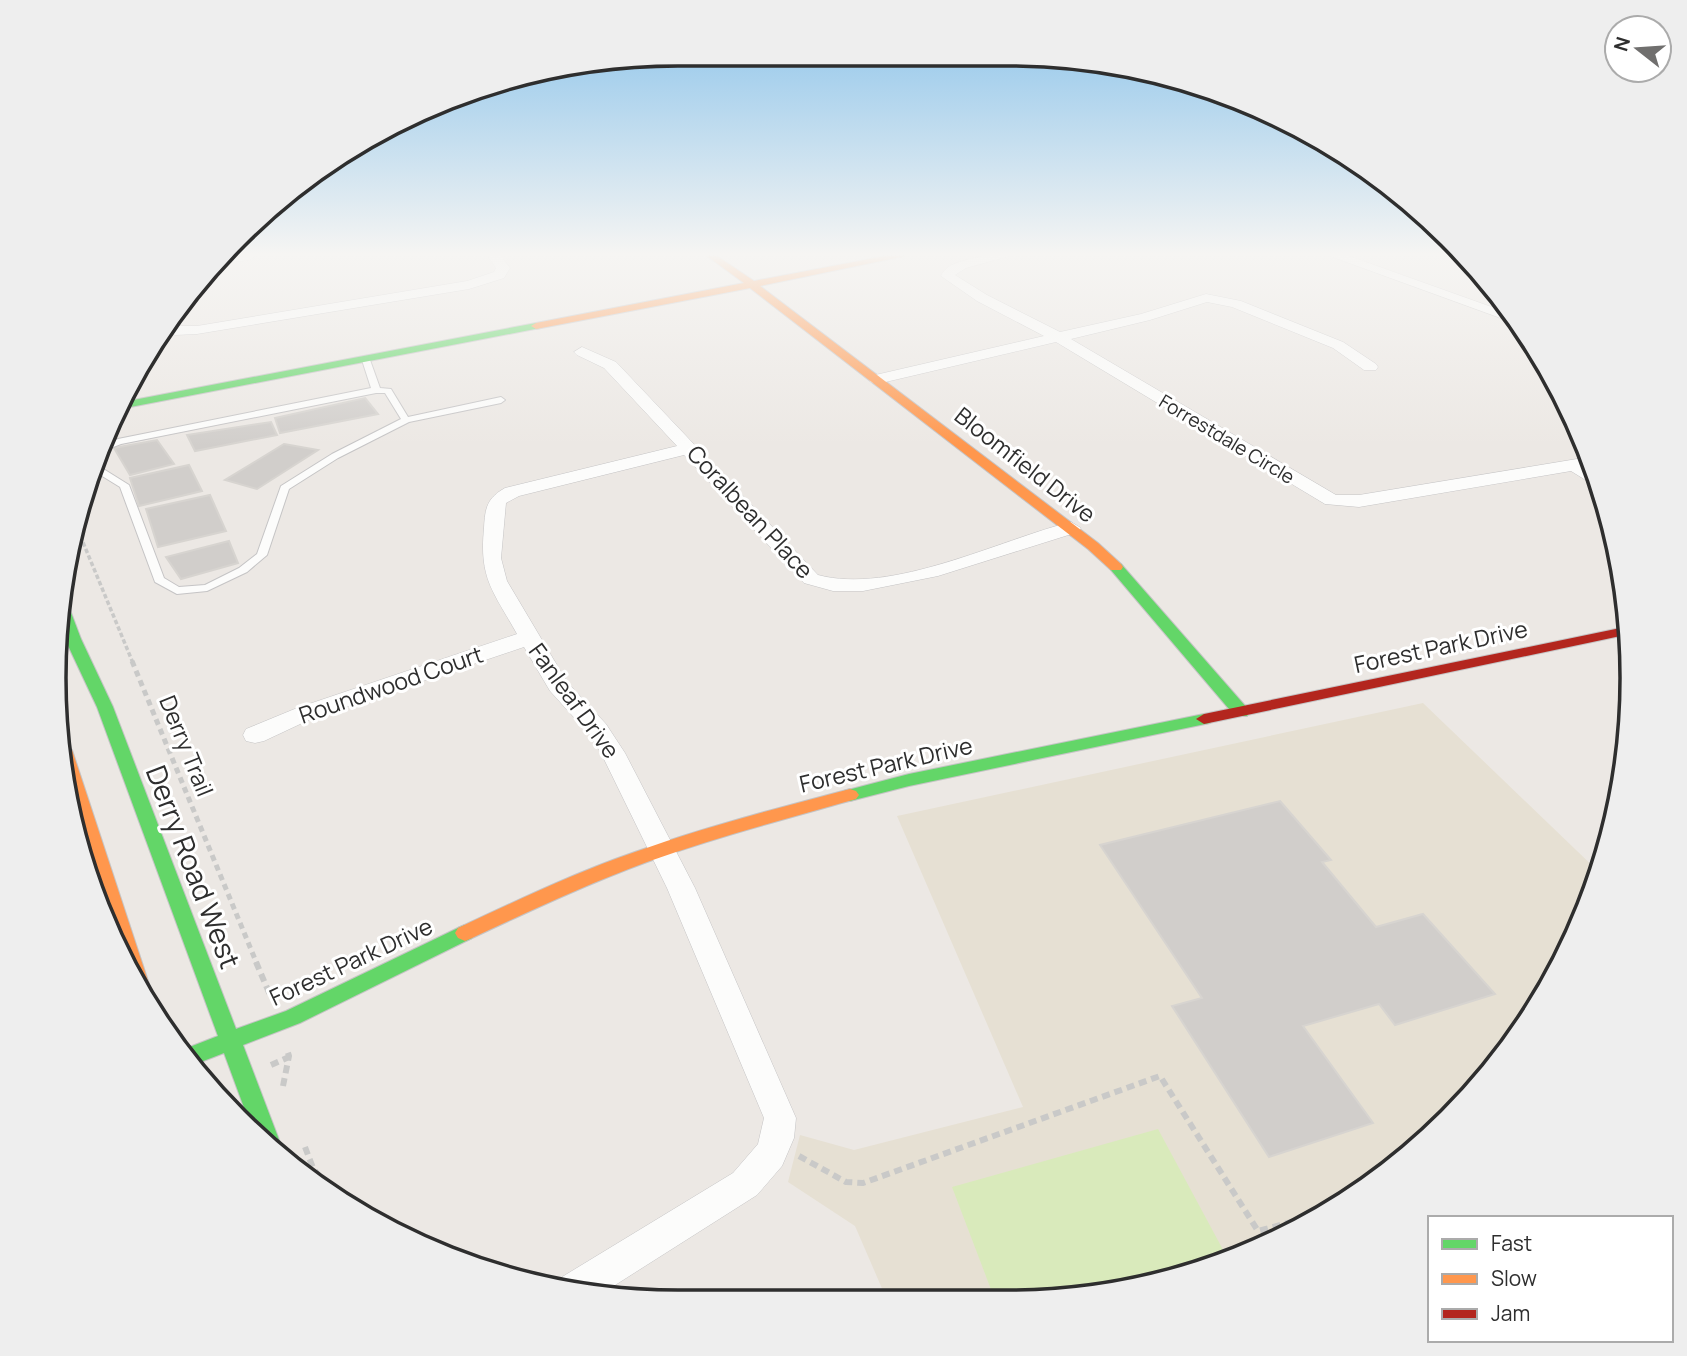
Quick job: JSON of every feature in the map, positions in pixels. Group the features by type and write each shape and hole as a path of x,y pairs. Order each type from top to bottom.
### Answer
{"street":[{"path":"175,331 262,319"},
{"path":"132,404 576,319"},
{"name":"Bloomfield Drive","path":"798,319 1071,528 1117,568 1241,712"},
{"name":"Forrestdale Circle","path":"1023,319 1058,337 1332,500 1359,501 1582,464"},
{"path":"877,379 1135,319"},
{"path":"1274,319 1338,345 1370,367"},
{"name":"Coralbean Place","path":"582,352 610,365 811,579 822,585 853,586 908,577 1071,528"},
{"name":"Fanleaf Drive","path":"587,1282 746,1184 776,1148 780,1118 663,849 613,753 598,729 558,686 496,581 491,558 495,506 499,499 512,492 690,448"},
{"name":"Derry Road West","path":"69,625 104,707 261,1125"},
{"name":"Forest Park Drive","path":"196,1054 293,1017 562,888 663,849 736,825 857,793 1618,632"},
{"name":"Roundwood Court","path":"255,735 305,713 528,638"},
{"path":"77,790 125,937"}],"lane":[{"path":"366,360 376,390"},
{"path":"113,444 376,390 388,391 406,420"},
{"path":"102,472 124,485 159,580 177,591 207,588 243,570 262,555 285,488 335,456 406,420 501,400"}],"path":[{"name":"Derry Trail","path":"82,541 265,982"},
{"path":"799,1156 846,1182 863,1183 1160,1076 1258,1231 1282,1225"}],"shaded area":[{"path":"1423,703 1591,865 1574,912 1539,984 1494,1050 1469,1081 1412,1138 1381,1163 1315,1208 1243,1243 1206,1257 1128,1278 1009,1290 883,1290 855,1226 788,1182 800,1135 854,1150 1023,1107 897,816"}],"green space":[{"path":"1158,1129 1223,1250 1167,1269 1128,1278 1049,1288 991,1290 952,1187"}],"building":[{"path":"365,398 378,414 280,433 275,418"},
{"path":"271,422 277,435 195,451 187,435"},
{"path":"157,440 174,464 130,475 114,448"},
{"path":"284,444 318,450 257,489 225,480"},
{"path":"189,465 202,491 139,506 130,478"},
{"path":"210,495 226,531 158,547 146,509"},
{"path":"229,541 238,563 181,579 166,557"},
{"path":"1280,801 1331,860 1322,862 1376,927 1423,914 1495,994 1395,1025 1379,1004 1303,1026 1373,1123 1269,1157 1172,1006 1202,998 1100,845"}],"traffic: fast":[{"path":"132,404 536,326"},
{"path":"1116,567 1241,712"},
{"path":"69,628 105,707 261,1125"},
{"path":"850,795 909,780 1204,719"},
{"path":"196,1054 293,1017 465,933"}],"traffic: slow":[{"path":"536,326 571,319"},
{"path":"799,319 1093,546 1116,567"},
{"path":"77,791 122,931"},
{"path":"465,933 640,857 735,826 850,795"}],"traffic: jam":[{"path":"1204,719 1618,632"}]}
